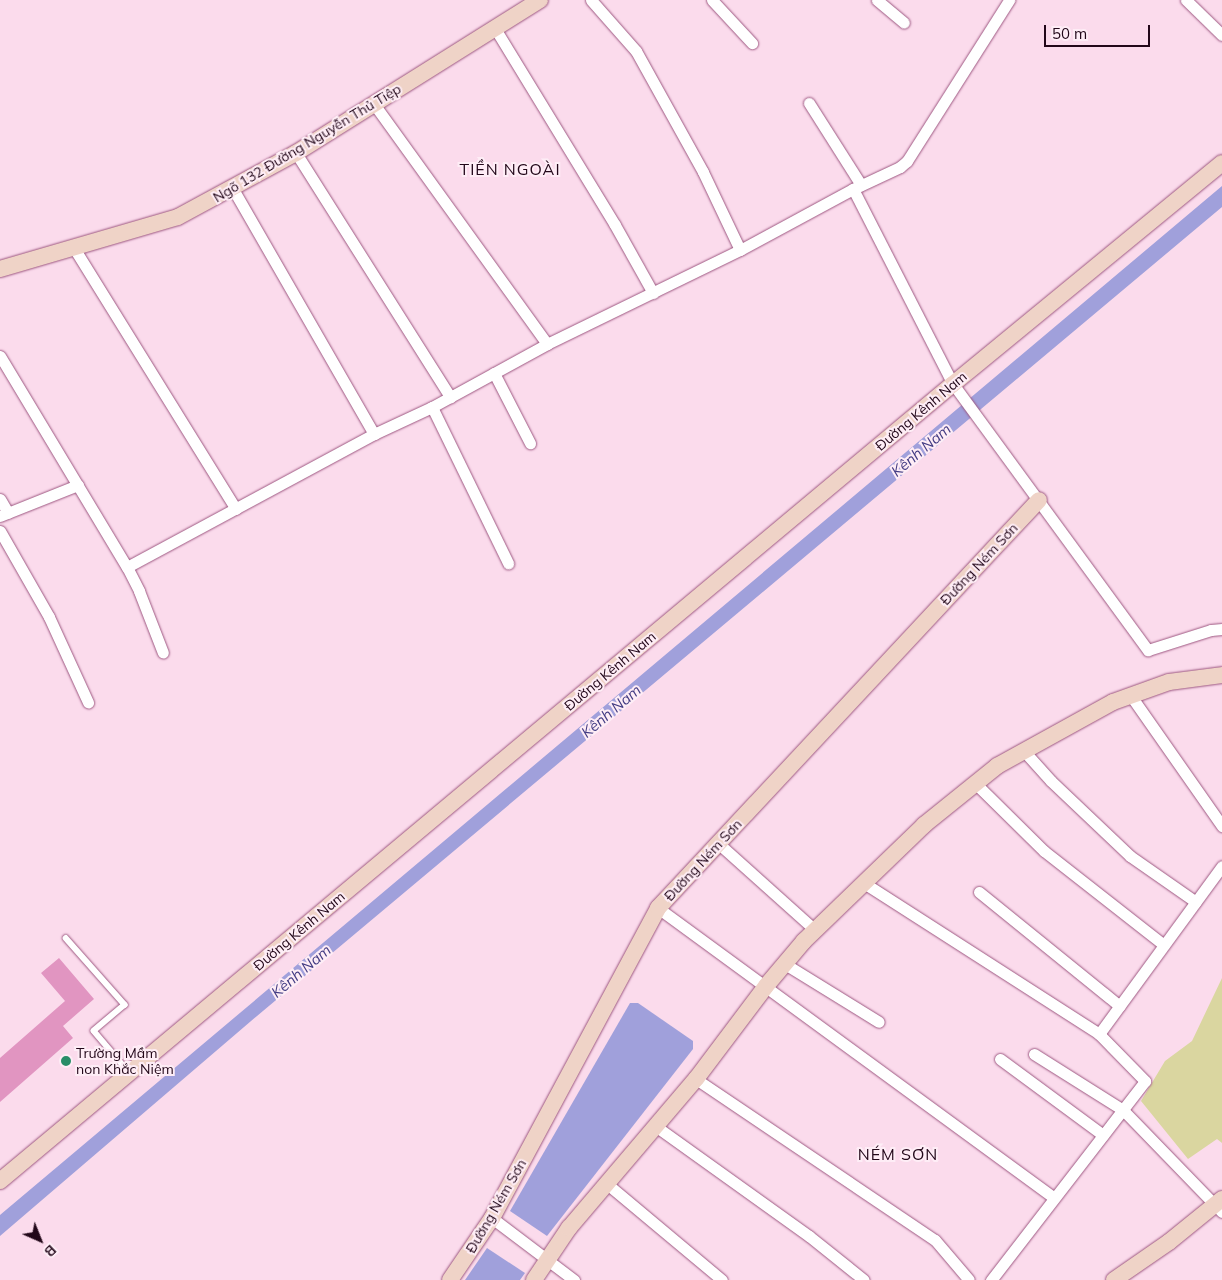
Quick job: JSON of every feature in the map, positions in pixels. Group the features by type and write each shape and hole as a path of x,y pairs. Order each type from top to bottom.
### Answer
{"street":[{"name":"Ngõ 132 Đường Nguyễn Thủ Tiệp","path":"0,269 178,217 233,189 296,153 496,30 540,0"},
{"path":"591,0 636,51 703,172 740,250"},
{"path":"712,0 752,43"},
{"path":"877,0 904,23"},
{"path":"127,566 374,434 432,407 547,344 740,250 857,187 900,167 908,161 1009,0"},
{"path":"1186,0 1222,35"},
{"path":"496,30 615,225 653,293"},
{"path":"374,104 547,344"},
{"path":"809,104 857,187 953,385 1148,650 1222,628"},
{"path":"296,153 450,397"},
{"name":"Đường Kênh Nam","path":"0,1181 953,385 1222,163"},
{"path":"233,189 374,434"},
{"path":"74,248 236,509"},
{"path":"0,356 127,566 139,591 163,654"},
{"path":"494,373 530,443"},
{"path":"432,407 508,562"},
{"path":"0,499 4,515 78,485"},
{"name":"Đường Ném Sơn","path":"450,1280 492,1218 658,908 1039,500"},
{"path":"0,531 48,617 88,702"},
{"path":"534,1280 569,1228 654,1125 696,1079 784,964 815,930 924,825 997,766 1113,702 1168,682 1222,675"},
{"path":"1131,696 1222,826"},
{"path":"1024,751 1051,781 1130,856 1196,902"},
{"path":"976,783 1044,851 1164,945"},
{"path":"718,843 815,930"},
{"path":"1099,1034 1222,866"},
{"path":"864,883 1099,1034 1145,1081 1053,1197 991,1280"},
{"path":"979,892 1120,1006"},
{"path":"658,908 1053,1197"},
{"path":"784,964 879,1022"},
{"path":"1034,1054 1123,1110 1219,1205 1114,1280"},
{"path":"1000,1059 1103,1135"},
{"path":"696,1079 935,1240 969,1280"},
{"path":"654,1125 809,1236 864,1280"},
{"path":"606,1183 722,1280"},
{"path":"492,1218 574,1280"}],"lane":[{"path":"66,938 125,1005 94,1031 130,1072"}],"shaded area":[{"path":"1222,978 1222,1143 1217,1139 1188,1159 1141,1101 1165,1061 1192,1041"}],"water":[{"name":"Kênh Nam","path":"1222,186 1222,207 257,1016 0,1236 0,1215"},
{"path":"630,1003 638,1003 693,1041 693,1049 547,1236 510,1211"},
{"path":"487,1248 525,1273 520,1280 465,1280"}],"building":[{"path":"59,958 94,999 63,1026 73,1038 0,1102 0,1058 65,1001 41,973"}],"place":[{"name":"Trường Mầm non Khắc Niệm","path":"66,1061"}],"district":[{"name":"TIỀN NGOÀI","path":"510,169"},
{"name":"NÉM SƠN","path":"898,1154"}]}
